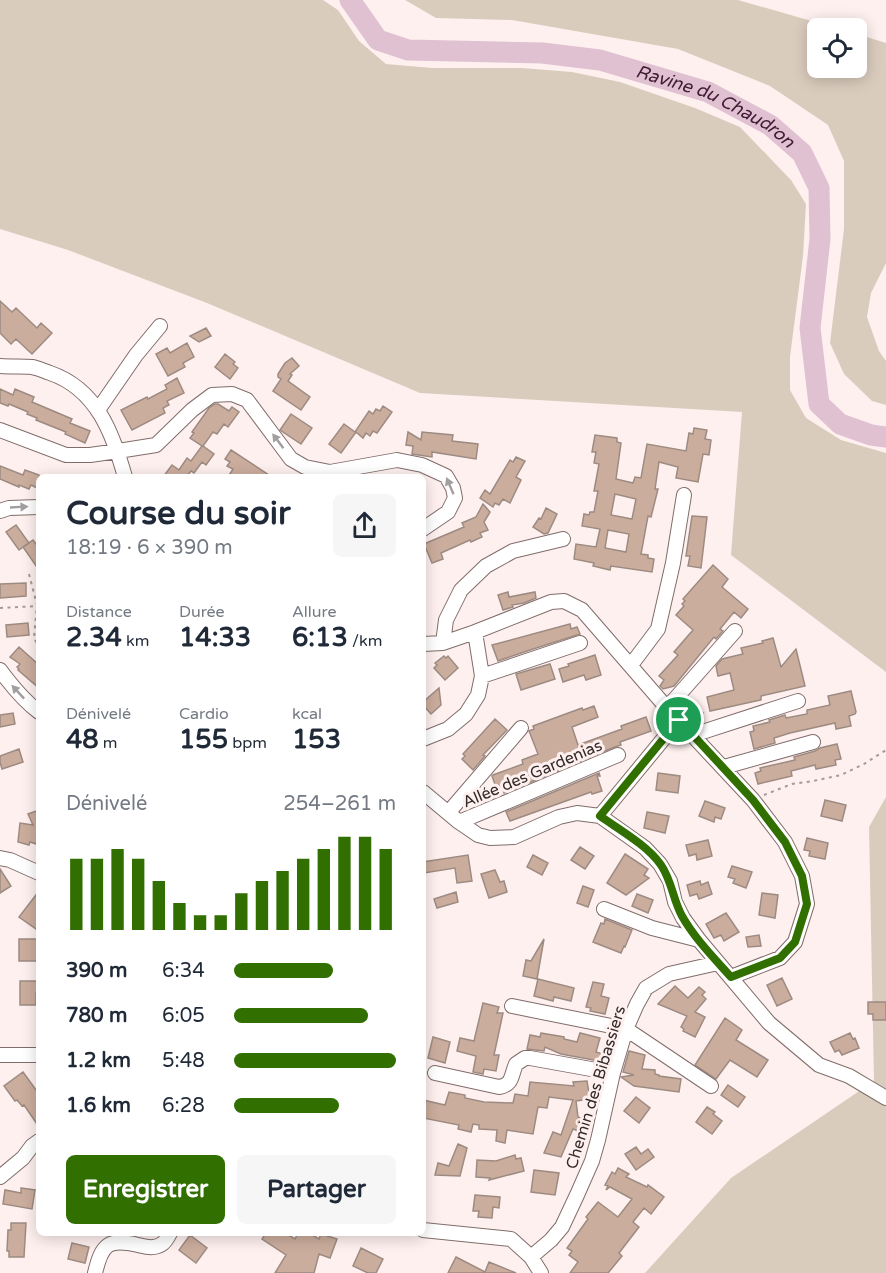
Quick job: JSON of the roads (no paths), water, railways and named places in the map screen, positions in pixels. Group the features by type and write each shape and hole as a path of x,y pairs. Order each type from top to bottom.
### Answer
{"street":[{"path":"98,410 136,355 160,326"},
{"path":"0,366 33,367 64,378 83,393 98,410 111,434 124,474"},
{"path":"0,430 66,455 90,455 118,451 156,445 192,410 212,395 232,394 247,400 291,459 305,467 330,472 397,460 422,465 446,476 453,488 455,498 448,512 426,526"},
{"path":"631,665 658,629 673,563 684,495"},
{"path":"0,511 9,508 36,507"},
{"path":"443,643 446,620 461,590 486,566 513,551 563,539"},
{"path":"426,644 443,643 476,632 551,602 564,601 582,610 667,708 753,800 785,842 802,876 807,904 795,942 780,958 731,977"},
{"path":"667,708 735,631"},
{"path":"426,738 448,729 465,714 478,695 482,676 476,632"},
{"path":"482,676 580,643"},
{"path":"0,670 10,684 36,709"},
{"path":"693,735 798,701"},
{"path":"600,816 679,720"},
{"name":"Allée des Gardenias","path":"453,818 521,728"},
{"path":"723,767 813,742"},
{"name":"Allée des Gardenias","path":"453,818 618,755"},
{"path":"426,795 453,818 478,835 497,838 514,837 559,817 577,813 600,816 645,848 660,864 670,881 675,902 683,918 769,1023 819,1065 849,1076 886,1098"},
{"path":"0,858 36,872"},
{"path":"604,909 652,928 699,940"},
{"name":"Chemin des Bibassiers","path":"531,1257 562,1227 592,1161 612,1073 626,1029 646,988 669,974 718,963"},
{"path":"512,1006 626,1029 711,1086"},
{"path":"0,1055 36,1055"},
{"path":"435,1073 499,1087 504,1086 512,1078 516,1064 530,1058 612,1073"},
{"path":"0,1178 36,1143"},
{"path":"426,1230 512,1239 531,1257 541,1273"},
{"path":"96,1273 100,1254 108,1245 128,1242 150,1248 163,1244 168,1236"}],"waterway":[{"name":"Ravine du Chaudron","path":"350,0 378,40 408,50 542,53 600,60 708,92 770,125 802,153 819,188 820,239 810,328 819,404 840,424 871,435 886,437"}]}
